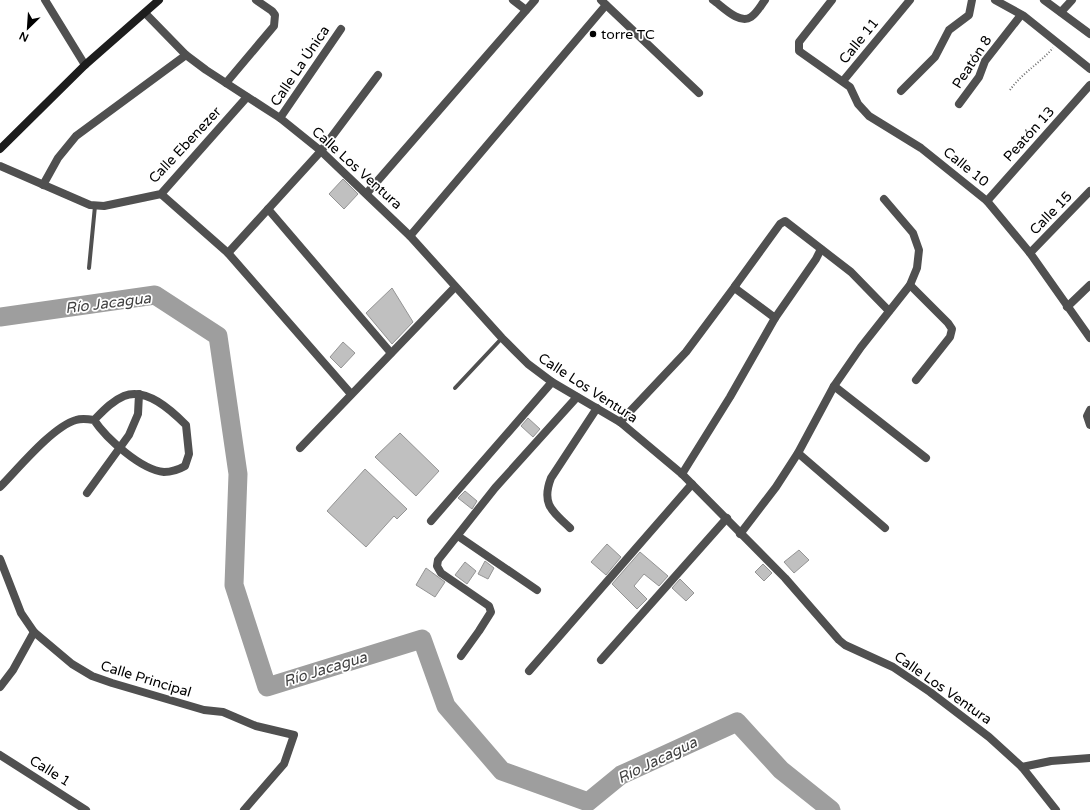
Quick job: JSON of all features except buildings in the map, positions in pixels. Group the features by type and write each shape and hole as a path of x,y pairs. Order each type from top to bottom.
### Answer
{"street":[{"path":"45,0 85,65"},
{"path":"226,83 274,26 275,15 256,0"},
{"path":"513,0 526,10"},
{"path":"367,193 535,0"},
{"path":"713,0 738,18 745,19 753,16 765,0"},
{"name":"Calle 10","path":"832,0 799,42 798,48 802,53 850,87 858,104 869,116 921,148 987,201 1030,253 1090,338"},
{"name":"Calle 11","path":"843,81 910,0"},
{"path":"901,91 935,57 949,30 969,15 972,0"},
{"path":"995,0 1021,15 1090,69"},
{"path":"1044,0 1090,34"},
{"path":"1061,12 1072,0"},
{"path":"0,149 85,65 145,13 154,2"},
{"path":"410,236 603,2 699,93"},
{"name":"Calle Los Ventura","path":"145,13 186,55 280,118 321,151 367,193 410,236 502,338 528,364 552,382 620,422 682,474 727,518 740,534 786,578 839,640 845,645 893,667 930,692 989,737 1022,767 1056,810"},
{"name":"Peatón 8","path":"959,104 973,86 985,61 1021,15"},
{"name":"Calle La Única","path":"280,118 341,29"},
{"path":"44,185 58,158 76,136 186,55"},
{"path":"228,253 321,151 378,75"},
{"name":"Peatón 13","path":"987,201 1090,86"},
{"name":"Calle Ebenezer","path":"0,166 84,203 95,206 104,206 161,194 247,97"},
{"name":"Calle 15","path":"1030,253 1090,192"},
{"path":"161,194 228,253 351,394"},
{"path":"740,534 776,488 798,453 834,386 861,347 910,285 917,268 919,250 913,233 884,199"},
{"path":"268,209 391,353"},
{"path":"620,422 686,352 783,222 787,222 851,272 889,311"},
{"path":"682,474 730,397 774,318 816,259 821,249"},
{"path":"736,285 736,289 774,318"},
{"path":"910,285 948,323 952,329 950,338 916,380"},
{"path":"1067,307 1090,285"},
{"path":"300,448 456,287"},
{"path":"431,522 552,382"},
{"path":"834,386 926,458"},
{"path":"0,487 56,430 74,420 84,418 94,420 102,431 120,448 154,470 164,472 175,471 185,466 189,454 186,424 163,405 139,394 124,396 112,404 94,420"},
{"path":"87,493 129,435 136,422 139,394"},
{"path":"461,656 491,612 489,606 438,570 438,560 495,488 577,397"},
{"path":"570,528 552,511 547,502 546,489 551,478 597,408"},
{"path":"1090,410 1087,416 1090,425"},
{"path":"798,453 885,528"},
{"path":"529,671 692,484"},
{"path":"601,660 727,518"},
{"path":"458,536 537,590"},
{"name":"Calle Principal","path":"0,559 21,613 34,632 72,664 92,676 204,710 223,712 256,726 294,735 284,764 244,810"},
{"path":"0,687 13,670 34,632"},
{"name":"Calle 1","path":"0,755 86,810"},
{"path":"1022,767 1045,762 1090,758"}],"lane":[{"path":"89,268 95,206"},
{"path":"455,388 502,338"}],"path":[{"path":"1010,90 1023,73 1045,57 1057,43"}],"waterway":[{"name":"Río Jacagua","path":"0,317 155,295 218,336 238,474 234,585 267,687 422,639 446,706 502,771 588,802 621,775 737,722 781,770 831,810"}],"place":[{"name":"torre TC","path":"593,34"}]}
